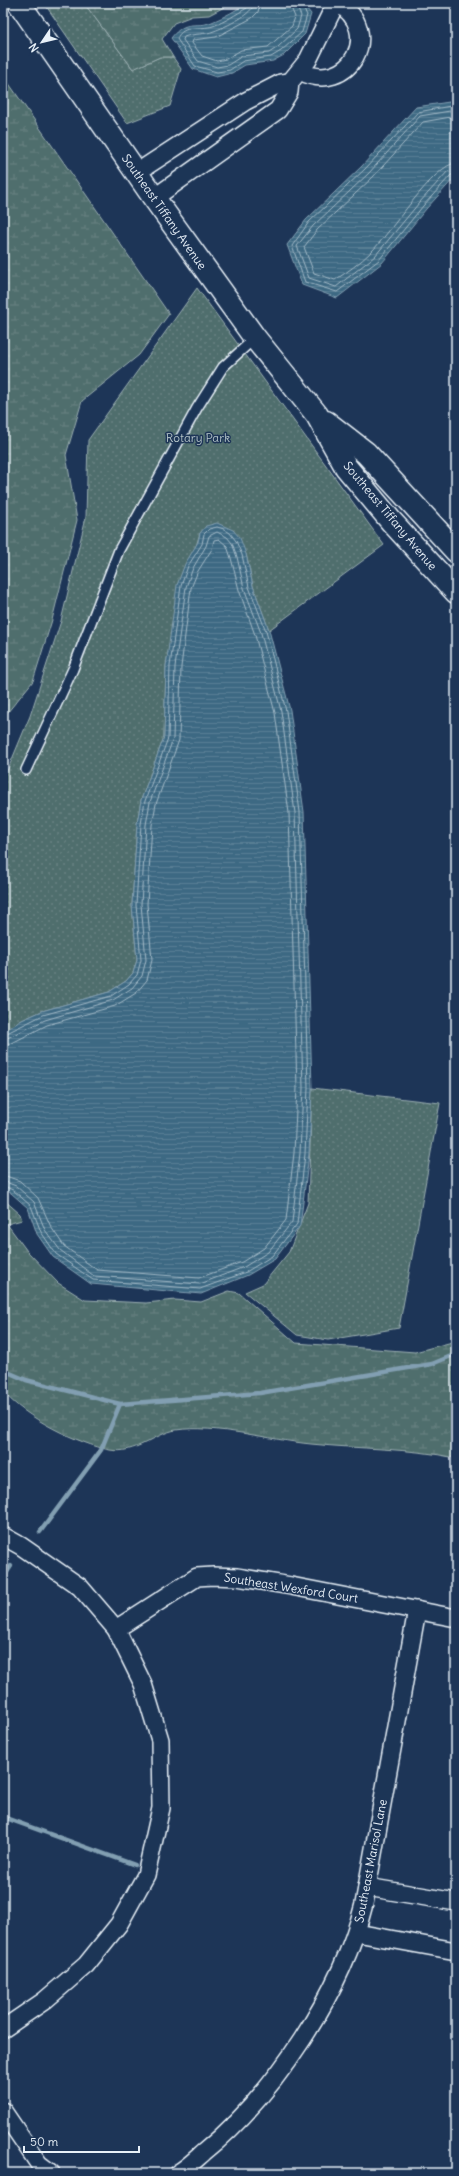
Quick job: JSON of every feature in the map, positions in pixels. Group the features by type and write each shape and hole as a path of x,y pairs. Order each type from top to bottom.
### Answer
{"street":[{"name":"Southeast Tiffany Avenue","path":"19,3 136,173 254,338 317,415 346,467 391,521 456,592"},
{"path":"136,173 246,101 295,76 328,76 342,71 353,60 359,46 357,24 349,11 337,3 308,60 295,76 289,92 278,110 154,198"},
{"path":"218,120 233,142"},
{"name":"Southeast Tiffany Avenue","path":"317,415 366,453 456,551"},
{"path":"3,1536 21,1546 80,1587 116,1629 143,1684 160,1740 161,1808 146,1875 119,1924 86,1965 44,2001 3,2030"},
{"name":"Southeast Wexford Court","path":"116,1629 196,1577 237,1577 456,1618"},
{"name":"Southeast Marisol Lane","path":"178,2173 226,2134 263,2094 299,2044 334,1981 357,1933 367,1887 417,1610"},
{"path":"367,1887 456,1902"},
{"path":"357,1933 456,1951"},
{"path":"3,2111 39,2164 51,2173"}],"lane":[{"path":"26,770 73,669 123,543 197,408 222,367 254,338"}],"green space":[{"path":"44,3 84,3 133,69 160,57 173,57 181,69 170,106 127,123"},
{"path":"84,3 232,3 209,15 192,16 174,23 162,39 173,57 160,57 133,69"},
{"path":"3,75 169,314 139,355 82,401 66,455 77,520 52,620 33,681 3,718"},
{"name":"Rotary Park","path":"197,288 384,545 269,630 253,586 246,554 200,533 172,627 166,666 164,737 141,800 137,824 132,905 137,960 133,973 126,981 109,992 42,1011 22,1020 3,1032 3,776 8,769 30,716 61,621 86,517 88,440"},
{"path":"312,1088 440,1103 399,1328 328,1340 297,1335 245,1292 263,1284 289,1252 308,1203"},
{"path":"3,1199 20,1214 22,1220 7,1224 27,1251 58,1283 85,1300 146,1303 175,1300 201,1302 229,1291 239,1293 296,1343 415,1352 456,1341 456,1458 402,1450 311,1444 208,1429 176,1430 161,1435 137,1447 119,1451 97,1447 83,1442 37,1420 12,1401 3,1391"}],"water":[{"path":"248,3 302,3 311,14 305,34 284,55 273,61 245,65 232,73 216,77 193,69 171,38 186,26 212,22"},
{"path":"456,101 456,176 426,209 382,263 337,298 302,285 287,245 306,220 362,166 416,107"},
{"path":"217,523 233,530 240,538 246,554 253,586 269,630 290,710 304,812 312,1088 309,1154 300,1226 275,1259 248,1275 201,1294 91,1284 53,1257 37,1234 28,1208 11,1193 3,1189 3,1032 22,1020 42,1011 109,992 126,981 133,973 137,960 132,905 137,824 141,800 164,737 166,666 177,585 185,564 198,542 200,533 206,526"}],"waterway":[{"path":"3,1370 26,1380 120,1404 260,1393 432,1364 456,1354"},
{"path":"40,1532 101,1450 120,1404"},
{"path":"3,1578 11,1566"},
{"path":"3,1817 135,1865"}]}
